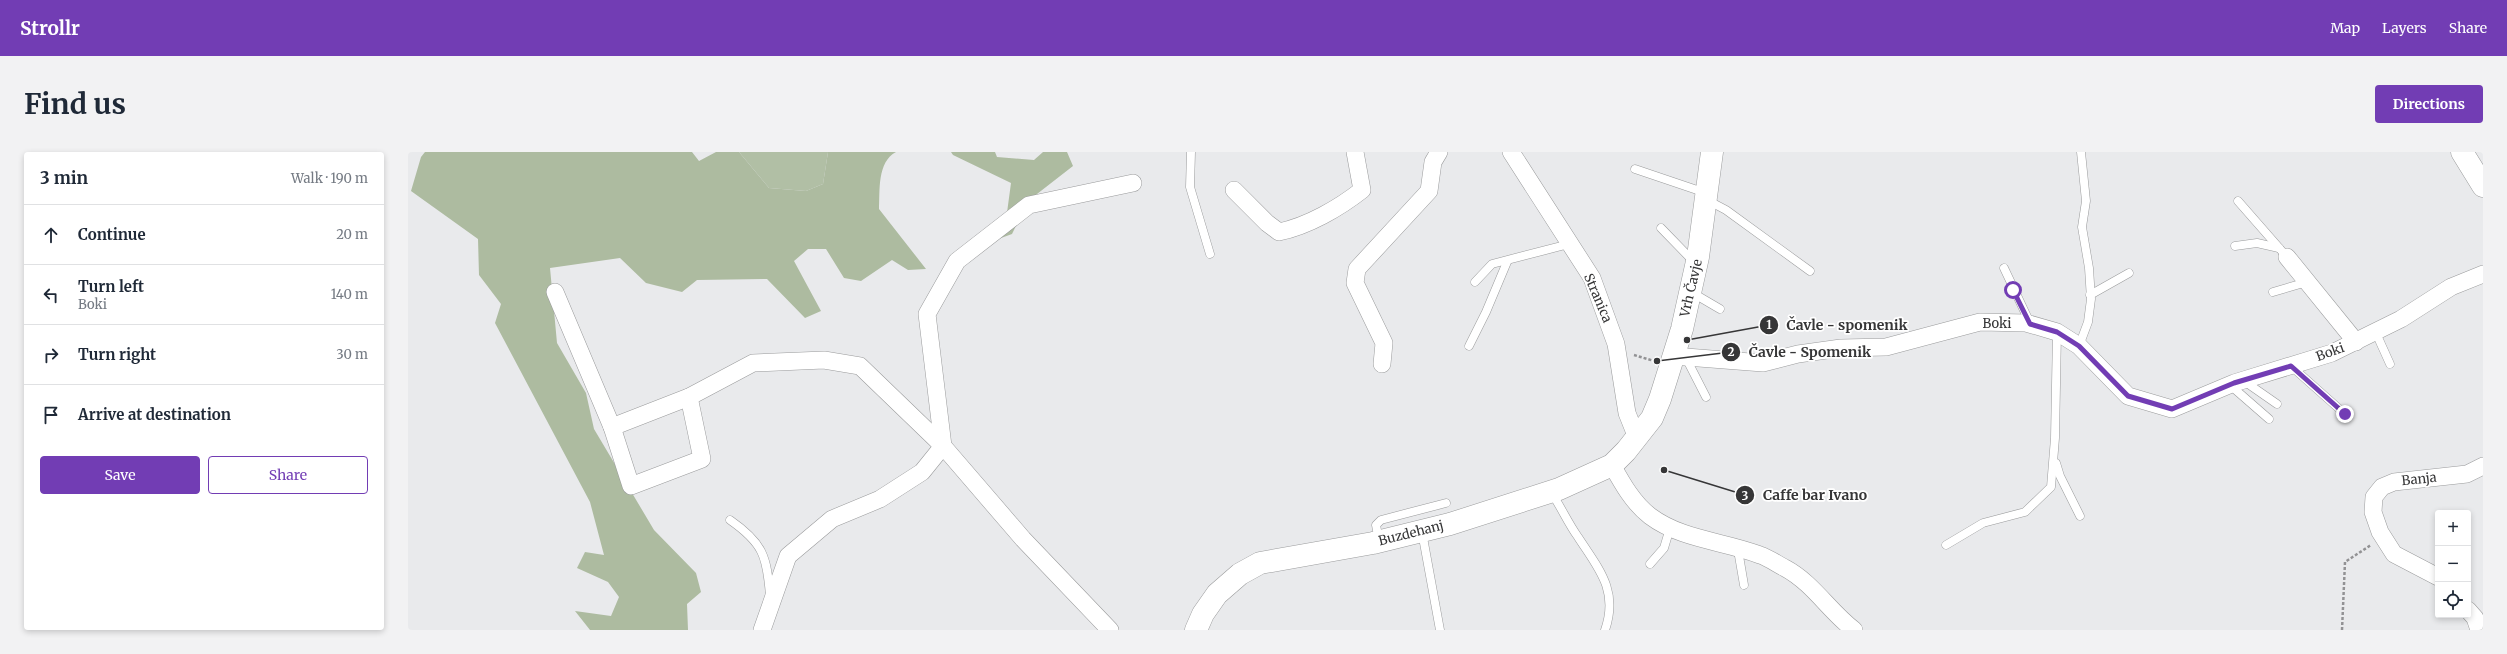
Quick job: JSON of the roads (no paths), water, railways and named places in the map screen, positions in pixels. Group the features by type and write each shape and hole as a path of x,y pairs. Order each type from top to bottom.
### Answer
{"main road":[{"name":"Vrh Čavje","path":"1637,438 1652,418 1690,291 1696,265 1707,197 1712,152"},
{"path":"2462,152 2483,186"},
{"name":"Buzdehanj","path":"1196,630 1203,614 1217,594 1240,574 1260,563 1379,541 1421,531 1551,492 1612,465 1637,438"}],"street":[{"path":"1234,190 1267,223 1279,232 1291,229 1347,202 1362,190 1355,152"},
{"path":"1382,364 1384,343 1355,283 1357,270 1428,191 1433,162 1439,152"},
{"name":"Stranica","path":"1511,152 1592,278 1616,344 1627,413 1637,438"},
{"path":"762,630 788,556 832,519 880,499 922,472 943,446 927,314 957,261 1029,206 1133,184"},
{"path":"2283,253 2356,342"},
{"name":"Boki","path":"1671,358 1763,363 1805,353 1841,348 1886,348 1980,322 2030,324 2057,332 2079,346 2128,396 2172,409 2237,383 2332,353 2376,333 2451,287 2483,274"},
{"path":"555,292 612,427 631,486 702,459 689,397"},
{"path":"612,427 689,397 753,363 824,360 860,366 943,446 1023,539 1110,630"},
{"path":"1612,465 1624,487 1649,516 1670,528 1708,542 1761,555 1787,569 1810,585 1836,616 1854,630"},
{"name":"Banja","path":"2435,575 2394,554 2383,537 2373,512 2374,497 2382,487 2394,482 2467,474 2483,466"},
{"path":"2471,613 2475,618 2479,630"}],"lane":[{"path":"1191,152 1190,187 1210,254"},
{"path":"2079,346 2088,322 2090,295 2087,254 2082,227 2086,201 2081,152"},
{"path":"1635,168 1707,197 1810,271"},
{"path":"2238,201 2283,253"},
{"path":"1661,228 1696,265"},
{"path":"2235,246 2256,243 2283,253"},
{"path":"1475,282 1492,264 1506,262 1569,244"},
{"path":"1468,346 1486,312 1506,262"},
{"path":"2004,268 2030,324"},
{"path":"2090,295 2129,273"},
{"path":"2273,292 2307,282"},
{"path":"1690,291 1720,309"},
{"path":"1946,545 1983,523 2025,512 2051,486 2054,457 2057,332"},
{"path":"2376,333 2390,364"},
{"path":"1671,358 1706,397"},
{"path":"2291,366 2345,414"},
{"path":"2237,383 2277,404"},
{"path":"2237,383 2269,419"},
{"path":"2054,457 2060,476 2080,516"},
{"path":"1551,492 1577,536 1601,571 1607,585 1610,602 1605,630"},
{"path":"1379,541 1376,525 1380,520 1446,504"},
{"path":"730,520 749,533 761,550 768,566 770,608"},
{"path":"1650,564 1664,548 1670,528"},
{"path":"1421,531 1440,630"},
{"path":"1738,550 1744,585"}],"place":[{"name":"Čavle - spomenik","path":"1687,340"},
{"name":"Čavle - Spomenik","path":"1657,361"},
{"name":"Caffe bar Ivano","path":"1664,470"}]}
